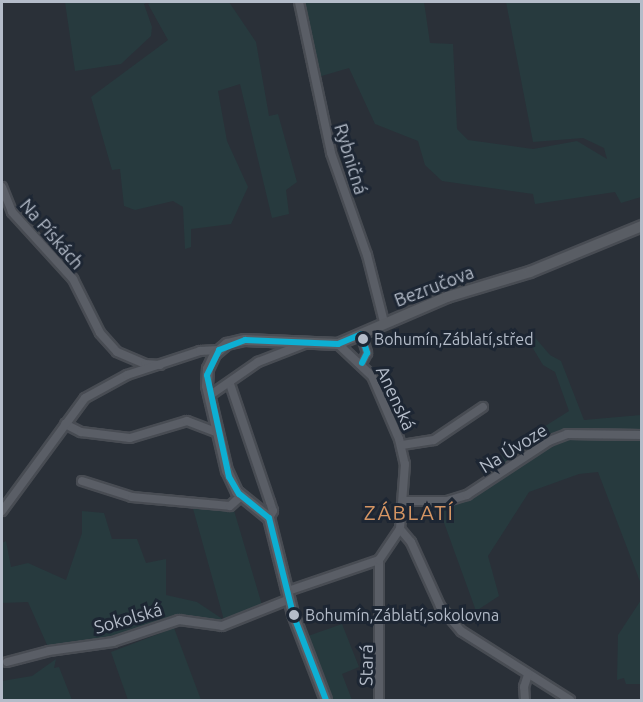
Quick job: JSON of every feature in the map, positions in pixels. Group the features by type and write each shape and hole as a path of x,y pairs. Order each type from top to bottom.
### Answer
{"main road":[{"name":"Bezručova","path":"219,350 232,342 338,344 384,322 467,290 530,272 642,226"},
{"path":"219,350 208,369 209,396 229,477 241,496 269,518 289,595 326,700"}],"street":[{"name":"Rybničná","path":"299,2 331,153 367,255 384,322"},
{"name":"Na Pískách","path":"2,187 12,212 73,279 100,333 117,352 145,364 160,365"},
{"name":"Anenská","path":"361,333 367,353 362,363"},
{"path":"209,396 230,384 258,362 308,342"},
{"name":"Anenská","path":"338,344 362,363 376,384 402,446 404,501 400,529"},
{"path":"2,511 85,398 106,384 200,351 219,350"},
{"path":"230,384 273,511 269,518"},
{"name":"Anenská","path":"402,446 434,440 483,407"},
{"path":"65,424 81,432 129,438 187,421 218,433"},
{"name":"Na Úvoze","path":"404,501 447,501 467,495 549,441 567,434 642,435"},
{"path":"82,481 132,497 233,506 241,496"},
{"path":"379,560 400,529 411,542 440,606 452,622 528,675 570,700"},
{"name":"Sokolská","path":"7,662 49,651 113,642 179,620 222,626 289,595 379,560"},
{"name":"Stará","path":"379,560 379,700"},
{"path":"525,700 524,687 528,675"}],"green space":[{"path":"65,2 148,2 144,4 152,27 151,36 121,64 75,71"},
{"path":"152,2 229,2 256,42 269,116 278,114 297,182 286,190 289,214 272,218 240,84 218,91 227,141 248,187 231,224 191,229 191,247 185,249 183,207 173,201 135,210 124,206 120,169 112,170 91,97 168,40 148,4"},
{"path":"304,2 424,2 430,43 453,44 457,129 468,140 533,149 577,141 607,159 604,148 583,138 533,142 506,2 641,2 641,197 621,203 615,192 535,204 533,194 442,181 425,165 418,141 375,124 349,68 318,77"},
{"path":"531,333 550,355 561,361 584,420 641,415 641,584 598,472 579,474 529,492 488,556 499,596 476,611 438,506 467,498 509,473 501,454 569,411 555,372 543,365 525,335"},
{"path":"192,505 233,507 262,605 225,621 181,617 114,638 48,647 28,602 2,603 2,543 6,541 11,567 28,563 66,580 82,533 82,511 104,513 112,539 137,539 146,563 166,559 166,595 197,602 224,620"},
{"path":"641,600 641,684 626,684 624,678 617,680 618,635"},
{"path":"342,624 359,667 342,674 352,700 332,700 308,636"},
{"path":"174,628 201,700 128,700 111,652"},
{"path":"56,659 54,668 59,667 72,700 2,700 2,681 32,676"}],"transit line":[{"path":"326,700 293,614 269,518 239,494 229,477 207,375 219,350 245,340 338,344 361,334 367,353 362,363"}],"place":[{"name":"Bohumín,Záblatí,střed","path":"363,339"},
{"name":"Bohumín,Záblatí,sokolovna","path":"294,615"}],"district":[{"name":"ZÁBLATÍ","path":"409,512"}]}
